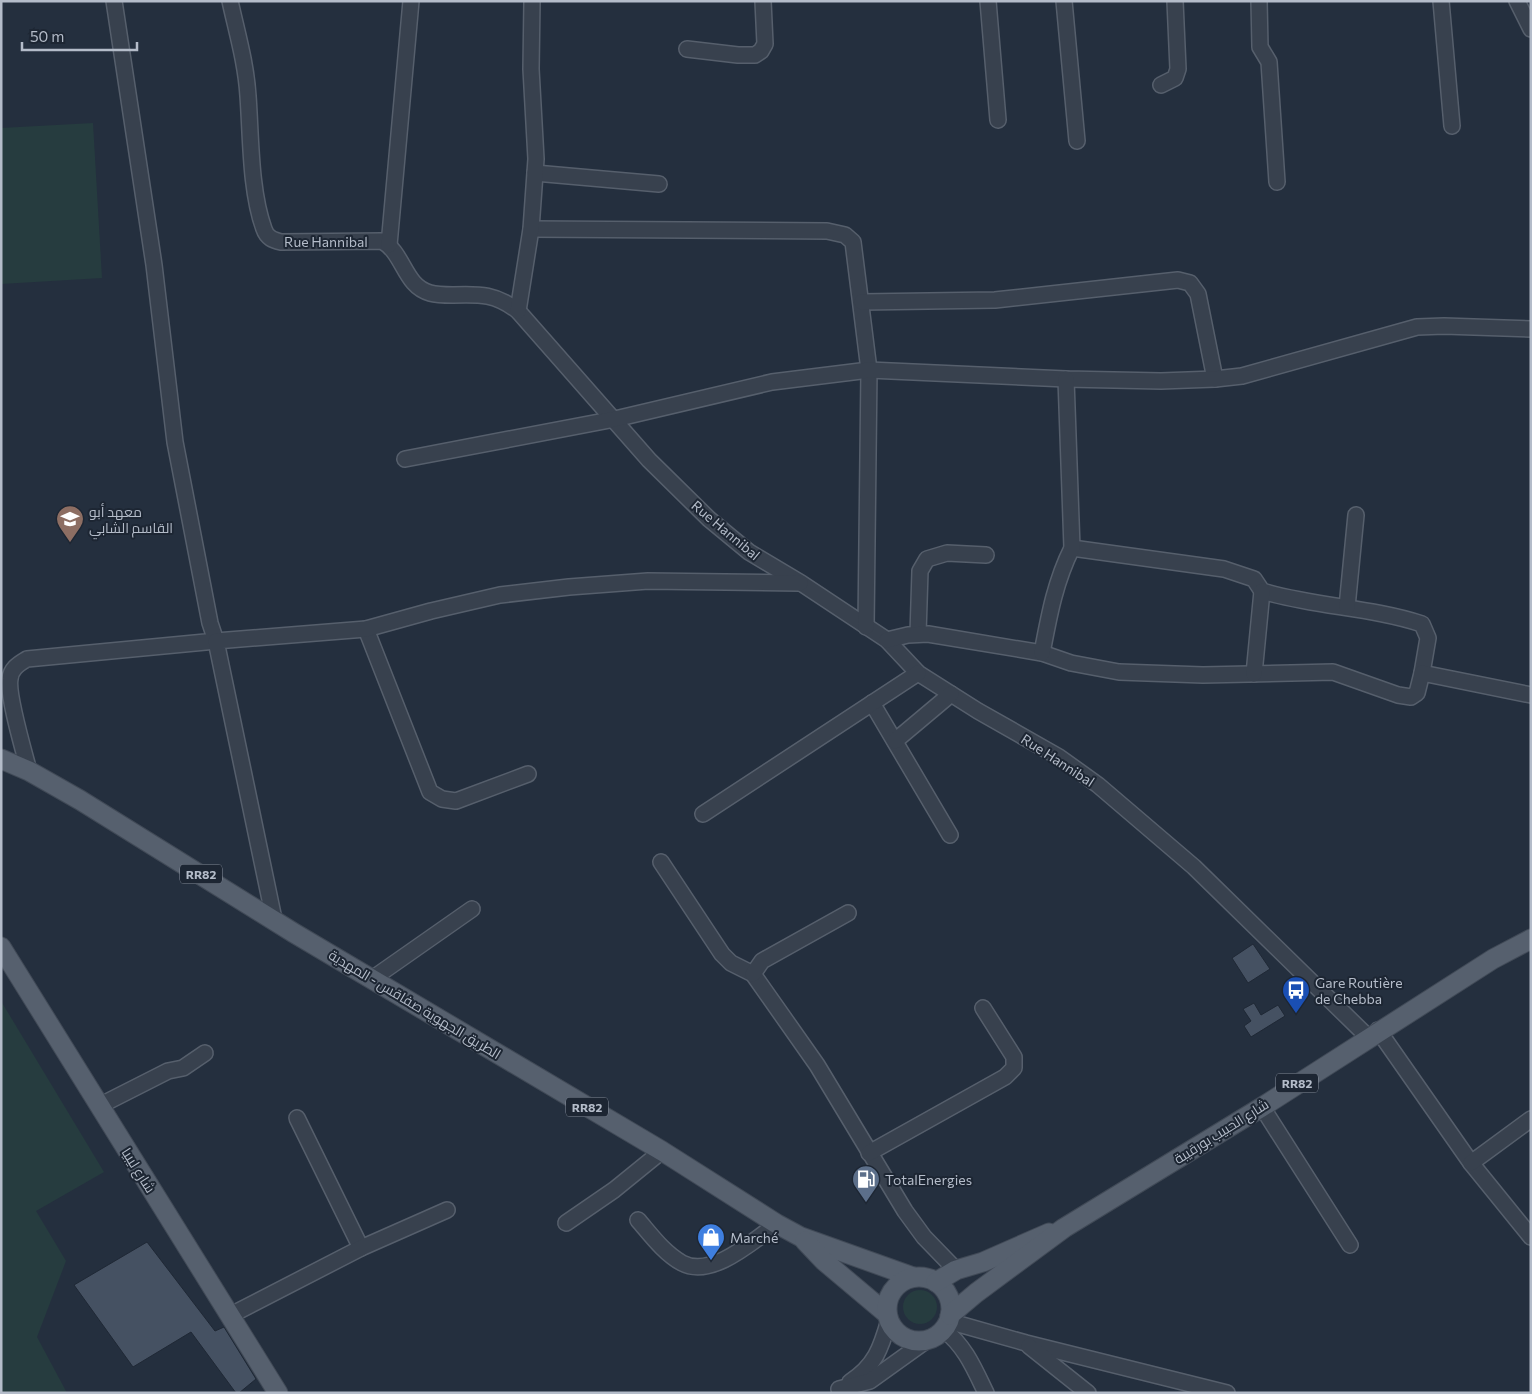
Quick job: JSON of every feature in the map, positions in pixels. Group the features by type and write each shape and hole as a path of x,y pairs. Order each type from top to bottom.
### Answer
{"main road":[{"name":"الطريق الجهوية صفاقس - المهدية","path":"1,746 29,771"},
{"name":"الطريق الجهوية صفاقس - المهدية","path":"1,759 29,771 372,979 662,1151 777,1224 801,1237 913,1277"},
{"name":"شارع الحبيب بورقيبة","path":"943,1326 976,1293 1064,1228 1262,1107 1373,1034 1493,959 1531,939"},
{"name":"شارع ليبيا","path":"1,947 278,1393"},
{"name":"شارع الحبيب بورقيبة","path":"936,1282 956,1270 983,1262 1031,1239 1064,1228"},
{"name":"الطريق الجهوية صفاقس - المهدية","path":"801,1237 824,1261 888,1317"},
{"path":"888,1317 888,1298 892,1290 898,1284 913,1277"},
{"name":"RR82","path":"913,1277 925,1277 936,1282"},
{"path":"936,1282 948,1297 943,1326"},
{"name":"RR82","path":"888,1317 896,1330 906,1338 918,1340 943,1326"}],"street":[{"path":"114,1 154,265 174,442 210,622 216,641 274,919"},
{"name":"Rue Hannibal","path":"230,1 246,68 256,194 267,236 281,242 382,241 389,245 413,283 430,293 484,294 504,300 518,311 616,419 649,460 709,519 749,552 801,583 887,640 918,673 1059,757 1098,786 1194,867 1373,1034 1471,1163 1531,1236"},
{"path":"389,245 411,1"},
{"path":"518,311 531,230 534,173 532,1"},
{"path":"687,49 755,55 761,51 765,44 763,1"},
{"path":"988,1 998,120"},
{"path":"1064,1 1077,141"},
{"path":"1161,85 1175,78 1178,69 1175,1"},
{"path":"1259,1 1260,47 1269,62 1277,182"},
{"path":"1441,1 1452,126"},
{"path":"1517,1 1531,29"},
{"path":"534,173 659,184"},
{"path":"531,230 827,231 844,235 853,242 869,370 866,627"},
{"path":"862,302 996,300 1178,280 1190,283 1198,294 1215,380"},
{"path":"405,459 616,419 772,382 869,370 1066,379 1215,380 1242,376 1417,327 1531,329"},
{"path":"1042,653 1054,593 1061,570 1072,548 1066,379"},
{"path":"1347,607 1356,515"},
{"path":"1072,548 1234,572 1254,579 1262,591 1254,674"},
{"path":"918,634 920,571 928,559 947,553 986,555"},
{"path":"29,771 9,679 14,667 27,660 216,641 366,629 431,610 500,596 569,587 648,582 801,583"},
{"path":"887,640 918,634 1042,653 1071,663 1119,672 1254,674 1333,672 1398,695 1411,697 1417,693 1428,638 1422,624 1347,607 1299,601 1262,591"},
{"path":"366,629 430,792 442,799 456,800 528,774"},
{"path":"703,814 918,673"},
{"path":"1422,673 1531,695"},
{"path":"895,741 952,694"},
{"path":"872,703 950,835"},
{"path":"661,862 722,954 732,963 753,974 817,1065 869,1153 924,1237 956,1270"},
{"path":"372,979 472,909"},
{"path":"753,974 762,961 848,913"},
{"path":"869,1153 1005,1077 1014,1068 1014,1057 983,1008"},
{"path":"99,1106 168,1071 184,1068 205,1053"},
{"path":"1262,1107 1350,1245"},
{"path":"297,1118 361,1248"},
{"path":"1471,1163 1531,1118"},
{"path":"566,1223 614,1190 662,1151"},
{"path":"229,1316 361,1248 447,1210"},
{"path":"638,1220 664,1249 683,1264 700,1266 713,1265 724,1260 777,1224"},
{"path":"872,1382 888,1317"},
{"path":"943,1326 967,1354 986,1393"},
{"path":"835,1391 872,1382 943,1326 1026,1343 1227,1393"},
{"path":"1026,1343 1088,1393"}],"green space":[{"path":"93,123 102,278 1,284 1,128"},
{"path":"1,1001 104,1172 36,1211 66,1261 37,1337 67,1393 1,1393"},
{"path":"920,1290 932,1295 937,1307 932,1319 920,1324 908,1319 903,1307 908,1295"}],"building":[{"path":"1253,944 1270,969 1248,983 1232,958"},
{"path":"1254,1003 1261,1015 1278,1005 1285,1016 1251,1037 1244,1026 1251,1021 1243,1009"},
{"path":"147,1242 215,1331 224,1327 256,1379 239,1393 236,1393 191,1332 133,1367 74,1285"}],"place":[{"name":"معهد أبو القاسم الشابي","path":"70,543"},
{"name":"Gare Routière de Chebba","path":"1296,1014"},
{"name":"TotalEnergies","path":"866,1203"},
{"name":"Marché","path":"711,1261"}]}
